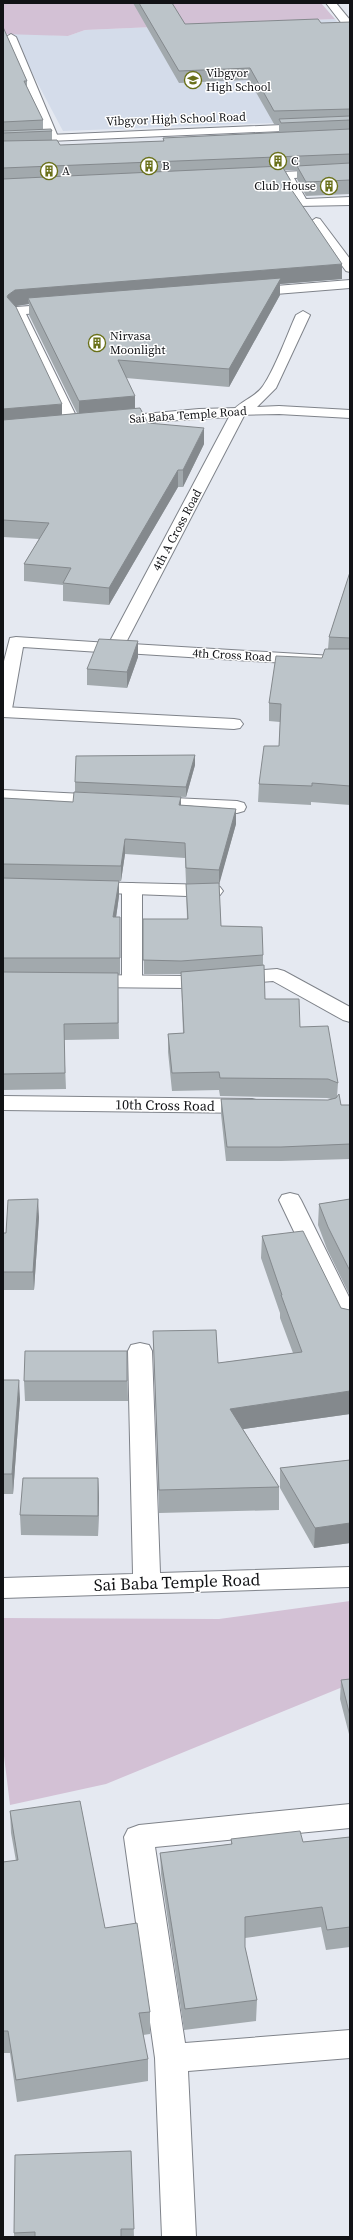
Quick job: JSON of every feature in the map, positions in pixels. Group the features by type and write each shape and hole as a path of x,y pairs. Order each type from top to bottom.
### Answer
{"street":[{"path":"332,3 350,27"},
{"path":"11,37 52,137"},
{"name":"Vibgyor High School Road","path":"3,140 350,125"},
{"path":"179,132 184,144"},
{"path":"3,151 66,149"},
{"path":"242,177 350,172"},
{"path":"287,175 302,203 350,201"},
{"path":"316,222 350,268"},
{"path":"239,293 350,284"},
{"path":"72,307 16,311 24,320 73,424"},
{"path":"239,412 255,402 269,388 303,314"},
{"name":"Sai Baba Temple Road","path":"104,421 198,413 279,410 350,414"},
{"name":"4th A Cross Road","path":"115,648 239,412"},
{"path":"58,426 89,423"},
{"name":"4th Cross Road","path":"3,709 16,642 350,662"},
{"path":"3,712 234,724"},
{"path":"3,796 237,807"},
{"path":"71,887 213,891"},
{"path":"132,889 132,981"},
{"path":"72,980 186,982 277,975 350,1016"},
{"name":"10th Cross Road","path":"3,1103 274,1106"},
{"path":"290,1200 350,1324"},
{"path":"140,1351 147,1583"},
{"name":"Sai Baba Temple Road","path":"3,1588 350,1577"},
{"path":"179,2237 171,2058 139,1837 350,1816"},
{"path":"171,2058 350,2044"}],"shaded area":[{"path":"3,3 321,3 335,19 85,30 68,36 3,34"},
{"name":"Vibgyor High School","path":"335,19 350,39 350,120 63,131 11,33 68,36 85,30"},
{"path":"350,1601 350,1684 106,1784 10,1805 3,1748 3,1618 219,1619"}],"building":[{"path":"139,3 172,3 185,24 318,19 321,23 350,22 350,109 274,111 250,68 179,71"},
{"path":"3,27 27,81 24,81 43,120 3,122"},
{"path":"350,116 350,120 281,123 279,119"},
{"path":"51,129 52,131 3,133 3,131"},
{"path":"350,129 350,154 3,168 3,141 57,140 60,145 164,141 163,138"},
{"path":"350,163 350,180 306,182 297,166"},
{"path":"282,166 292,183 287,183 342,264 15,290 7,297 16,307 62,404 3,409 3,179"},
{"path":"281,278 229,369 118,360 135,396 79,401 28,298"},
{"path":"140,408 148,423 204,428 183,470 178,470 109,588 63,583 71,568 24,564 49,523 3,520 3,420"},
{"path":"350,572 350,638 329,637"},
{"path":"99,639 138,641 127,672 87,669"},
{"path":"325,649 350,649 350,786 312,783 312,786 259,784 264,746 279,746 281,704 269,703 276,656 322,658"},
{"path":"195,755 186,787 75,782 76,756"},
{"path":"74,792 181,797 179,805 236,809 219,870 186,868 185,843 125,839 121,866 3,864 3,798 73,802"},
{"path":"3,878 119,881 113,917 120,917 120,958 3,958"},
{"path":"219,883 221,926 262,927 263,955 181,961 143,960 143,919 188,919 186,884"},
{"path":"264,965 265,999 299,999 300,1027 328,1026 338,1083 328,1079 220,1078 219,1072 172,1073 168,1034 184,1033 181,972"},
{"path":"3,972 118,973 118,1023 64,1024 65,1073 3,1074"},
{"path":"339,1094 341,1105 350,1105 350,1144 281,1147 227,1147 221,1099 328,1100 336,1098"},
{"path":"38,1199 33,1272 3,1272 3,1233 6,1233 8,1200"},
{"path":"350,1199 350,1271 328,1227 319,1204"},
{"path":"303,1231 341,1308 350,1310 350,1391 230,1409 279,1487 159,1490 153,1331 216,1330 218,1363 302,1352 281,1295 262,1236"},
{"path":"25,1351 127,1351 127,1381 24,1381"},
{"path":"3,1380 19,1380 12,1474 3,1474"},
{"path":"350,1460 350,1523 315,1528 280,1468"},
{"path":"23,1478 98,1478 98,1516 20,1515"},
{"path":"350,1679 350,1716 341,1680"},
{"path":"80,1801 105,1928 137,1923 150,2012 139,2013 148,2059 16,2080 8,2031 3,2031 3,1862 18,1860 10,1811"},
{"path":"300,1831 303,1842 350,1837 350,1927 327,1930 322,1907 245,1917 245,1947 257,2000 185,2009 160,1853 232,1844 231,1839"},
{"path":"131,2151 134,2229 121,2229 121,2237 35,2237 35,2232 14,2233 15,2155"}],"place":[{"name":"Vibgyor High School","path":"193,80"},
{"name":"C","path":"278,161"},
{"name":"B","path":"149,166"},
{"name":"A","path":"49,171"},
{"name":"Club House","path":"329,186"},
{"name":"Nirvasa Moonlight","path":"97,343"}]}
